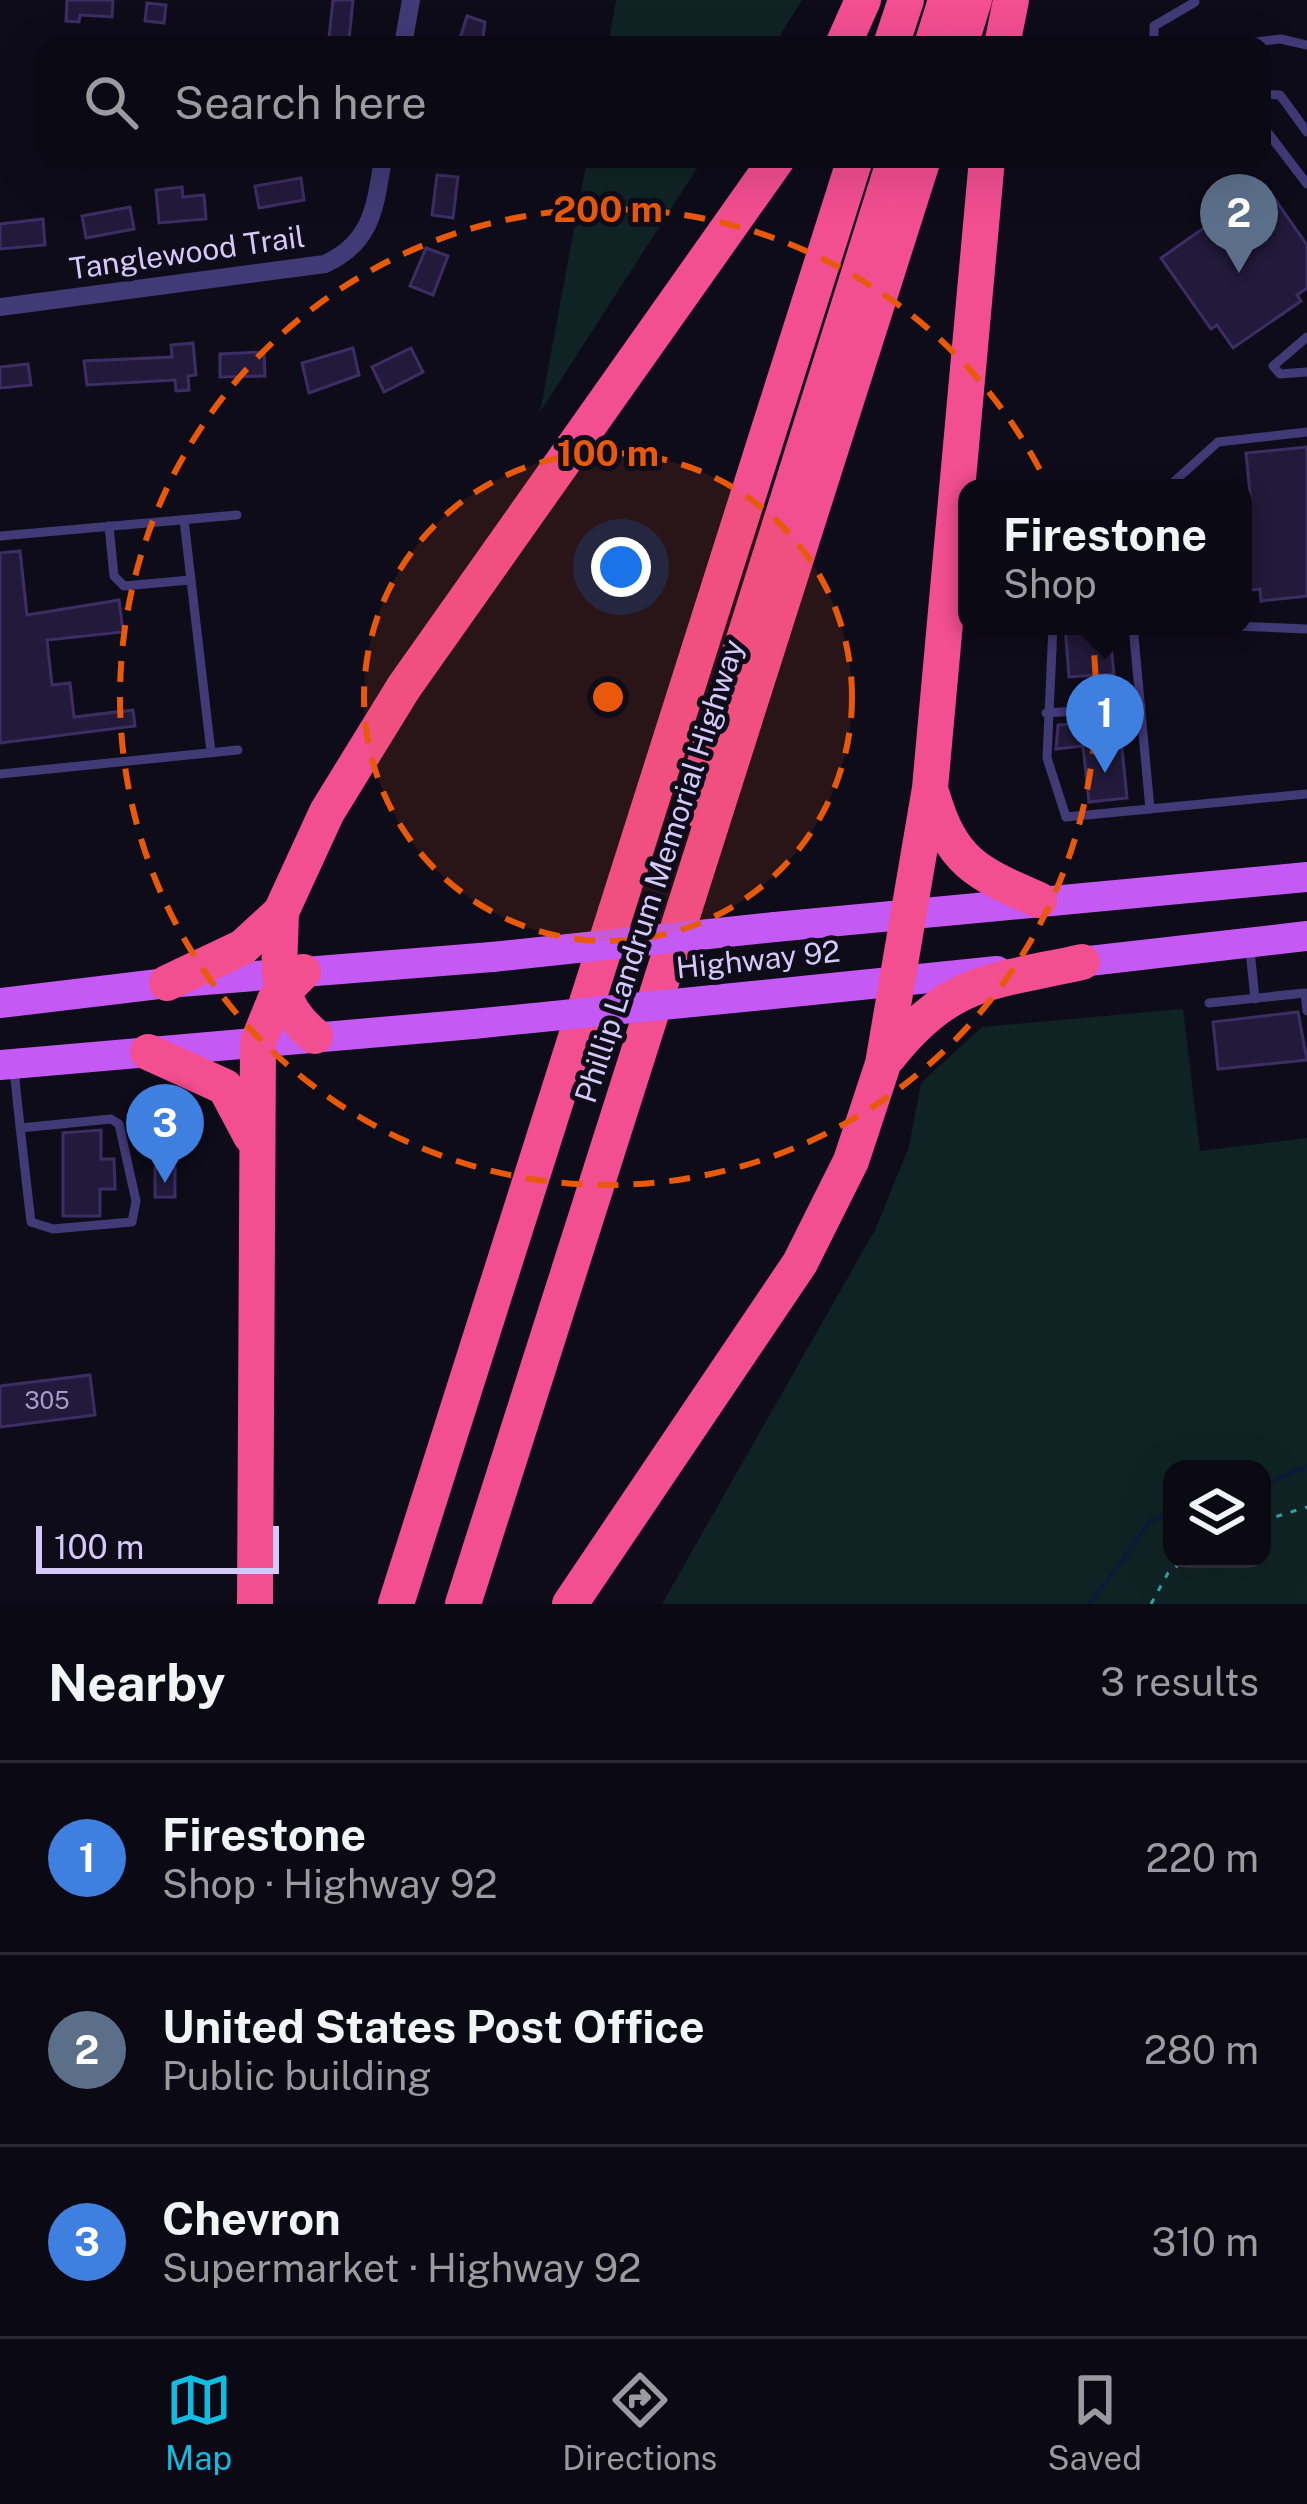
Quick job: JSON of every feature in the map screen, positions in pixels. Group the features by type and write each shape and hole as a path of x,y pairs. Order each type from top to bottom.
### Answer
{"highway":[{"path":"847,36 863,0"},
{"path":"894,36 906,0"},
{"path":"935,36 946,0"},
{"path":"963,36 974,0"},
{"path":"1004,36 1011,0"},
{"path":"167,982 243,947 281,913 327,812 404,686 771,168"},
{"name":"Phillip Landrum Memorial Highway","path":"396,1604 852,168"},
{"path":"440,1604 893,168"},
{"name":"Phillip Landrum Memorial Highway","path":"463,1604 920,168"},
{"path":"570,1604 800,1263 851,1161 883,1064 930,788 986,168"},
{"path":"930,788 942,828 959,857 982,875 1039,899"},
{"path":"281,913 287,980 298,1024 315,1036"},
{"path":"883,1064 923,1015 960,990 1082,962"},
{"path":"255,1604 258,1042 287,980"},
{"path":"148,1052 225,1087 244,1114 254,1143"}],"main road":[{"name":"Highway 92","path":"0,1003 167,982 287,980 1039,899 1307,877"},
{"name":"Highway 92","path":"7,1064 473,1024 1307,936"}],"street":[{"path":"405,36 411,0"},
{"name":"Tanglewood Trail","path":"0,307 325,264 358,244 369,228 381,168"}],"lane":[{"path":"1154,36 1154,26 1195,2"},
{"path":"1271,40 1307,46"},
{"path":"1271,94 1280,94 1307,131"},
{"path":"1271,137 1307,184"},
{"path":"1307,337 1273,366 1280,374 1307,372"},
{"path":"1177,479 1218,442 1307,432"},
{"path":"0,536 237,515"},
{"path":"184,520 211,752"},
{"path":"109,526 114,576 124,586 190,580"},
{"path":"1252,627 1307,629"},
{"path":"1052,635 1047,758 1066,817 1307,794"},
{"path":"1134,635 1150,809"},
{"path":"1046,713 1141,706"},
{"path":"0,774 238,750"},
{"path":"1249,943 1256,999"},
{"path":"1209,1003 1305,993 1307,1011"},
{"path":"7,1064 31,1222 37,1228 132,1222 136,1201 119,1124 111,1119 20,1128"}],"path":[{"path":"1271,1518 1307,1507"},
{"path":"1151,1604 1156,1588 1177,1568"}],"green space":[{"path":"616,0 802,0 780,36 610,36"},
{"path":"585,168 697,168 540,412"},
{"path":"1183,1009 1200,1151 1307,1138 1307,1604 662,1604 875,1230 909,1147 921,1083 982,1027"}],"building":[{"path":"67,0 113,0 112,17 80,15 79,22 66,21"},
{"path":"333,0 353,0 349,36 329,36"},
{"path":"147,3 166,5 164,23 145,21"},
{"path":"467,16 485,22 483,36 461,36"},
{"path":"437,175 458,177 453,218 432,215"},
{"path":"301,178 304,200 259,208 255,186"},
{"path":"1265,185 1307,245 1307,288 1297,295 1301,301 1233,348 1217,325 1211,329 1161,258"},
{"path":"182,187 183,197 204,195 206,219 159,223 156,190"},
{"path":"130,207 134,229 86,238 82,216"},
{"path":"43,219 45,245 0,249 0,224"},
{"path":"426,248 448,256 433,295 410,286"},
{"path":"193,343 196,375 188,376 189,390 176,391 175,380 87,385 84,361 172,357 171,345"},
{"path":"353,348 359,375 309,393 302,363"},
{"path":"411,348 423,372 384,392 372,367"},
{"path":"264,352 265,376 220,377 220,354"},
{"path":"28,364 31,385 0,388 0,367"},
{"path":"1307,447 1307,596 1261,601 1260,589 1252,590 1252,479 1246,453"},
{"path":"20,551 27,615 119,600 123,632 47,640 52,685 70,683 74,717 133,710 135,726 0,743 0,553"},
{"path":"1066,635 1110,635 1114,674 1069,677"},
{"path":"1119,719 1127,798 1089,802 1083,746 1056,749 1058,725"},
{"path":"1298,1012 1307,1060 1218,1069 1213,1022"},
{"path":"101,1130 101,1159 114,1159 115,1189 100,1189 100,1216 63,1216 63,1133"},
{"path":"155,1168 175,1168 175,1197 155,1197"},
{"path":"90,1375 95,1415 0,1427 0,1386"}],"waterway":[{"path":"1271,1482 1307,1466"},
{"path":"1090,1604 1150,1521 1163,1516"}],"place":[{"name":"United States Post Office","path":"1239,273"},
{"name":"Firestone","path":"1105,773"},
{"name":"Chevron","path":"165,1183"}]}
